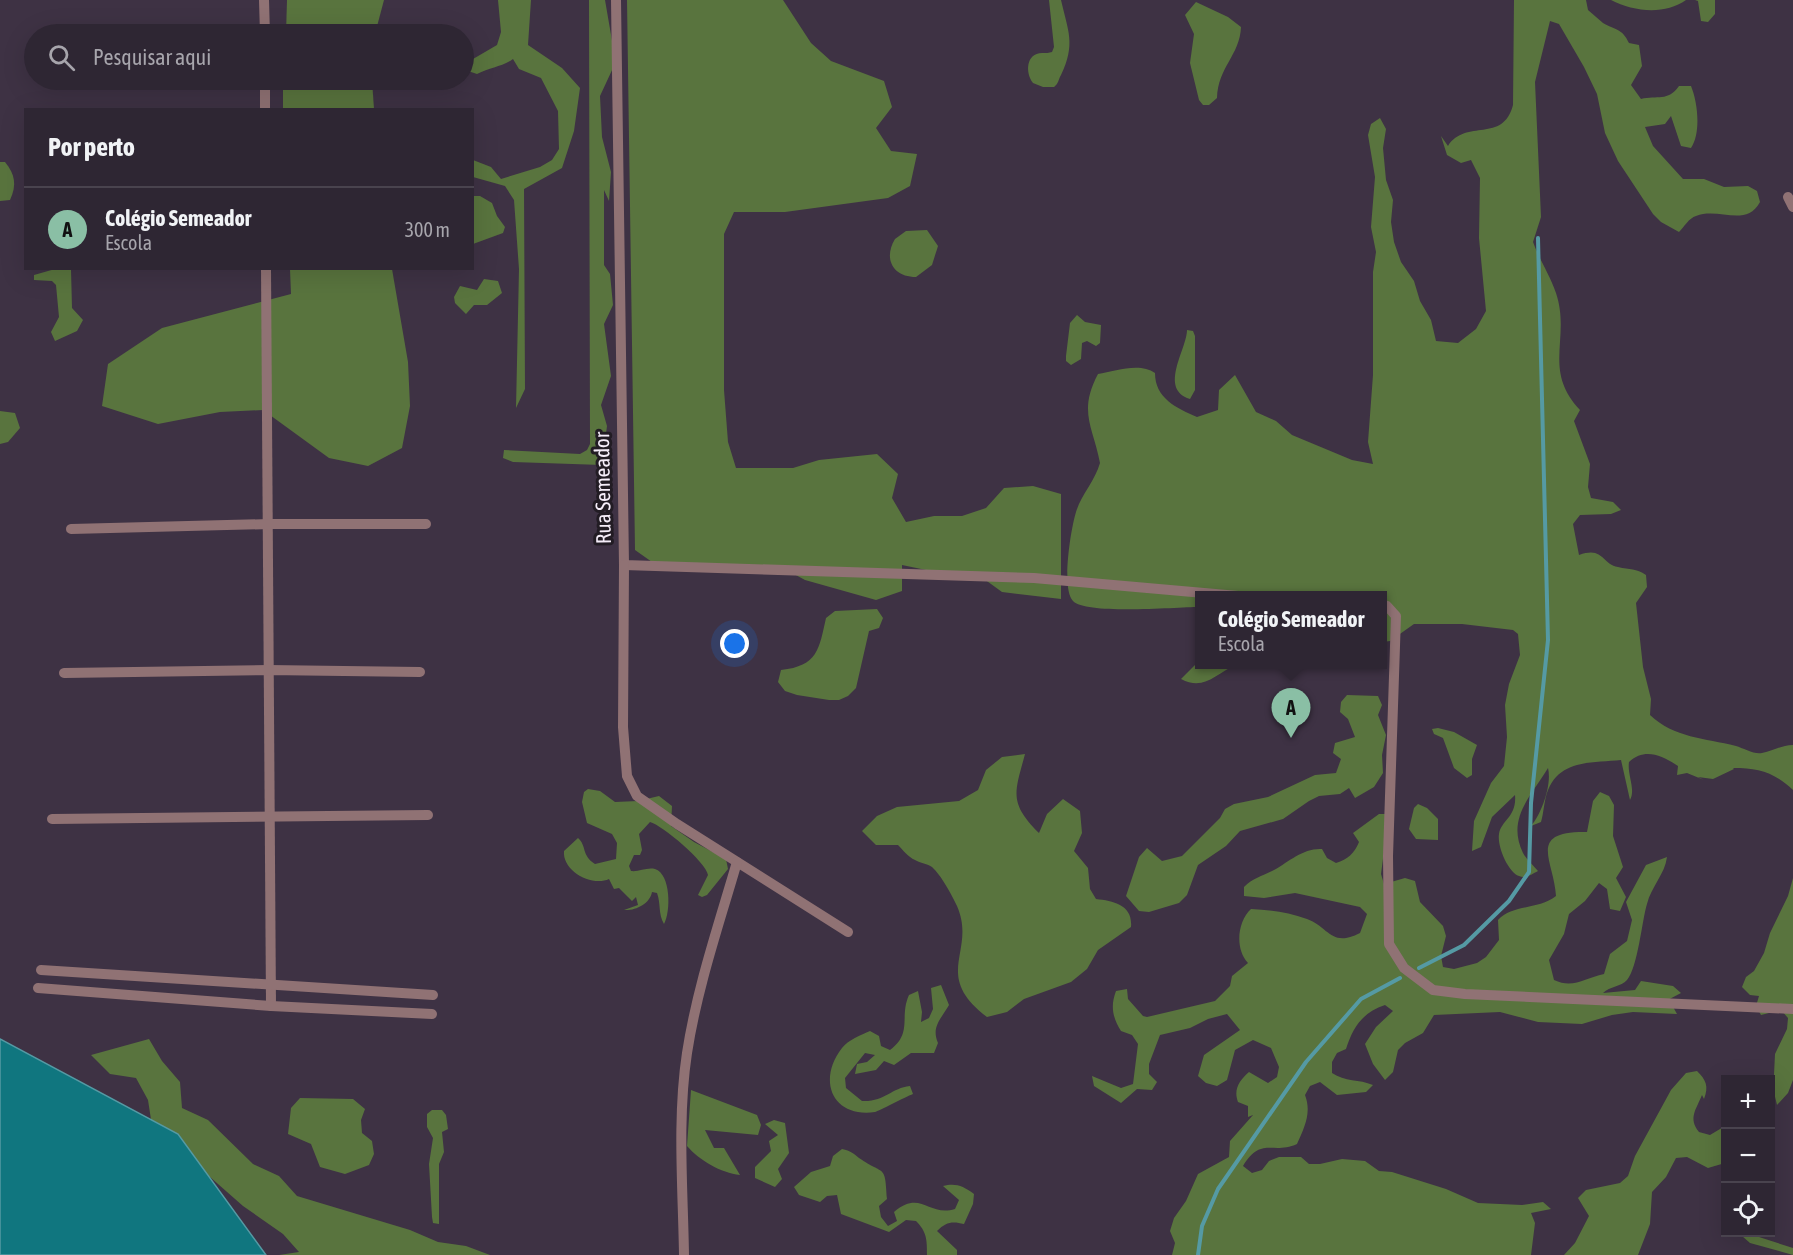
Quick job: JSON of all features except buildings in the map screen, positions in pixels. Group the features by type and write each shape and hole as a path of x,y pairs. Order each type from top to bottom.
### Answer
{"street":[{"path":"264,0 265,24"},
{"name":"Rua Semeador","path":"616,0 624,565 1034,578 1195,592"},
{"path":"265,90 265,108"},
{"path":"266,270 271,1006"},
{"path":"71,529 269,524 426,524"},
{"path":"624,565 623,727 627,777 637,796 646,804 848,932"},
{"path":"1387,606 1395,616 1388,856 1389,944 1404,968 1433,990 1465,994 1793,1009"},
{"path":"64,673 268,670 420,672"},
{"path":"52,819 428,815"},
{"path":"684,1255 683,1134 687,1053 710,956 737,862"},
{"path":"41,970 270,986 433,994"},
{"path":"38,988 271,1006 432,1014"}],"green space":[{"path":"287,0 384,0 378,24 286,24"},
{"path":"498,0 531,0 528,45 562,68 580,88 574,131 562,168 524,189 525,389 516,408 519,269 514,200 505,186 474,177 474,160 491,167 501,179 540,167 552,160 559,149 558,111 541,78 519,69 513,59 505,64 474,73 474,58 497,45 501,32"},
{"path":"589,0 605,0 615,58 613,68 600,96 602,137 611,172 609,201 604,190 604,265 610,274 613,305 604,324 611,376 601,405 607,426 602,465 513,462 503,458 504,450 580,454 587,450 590,444"},
{"path":"627,0 783,0 811,43 831,61 884,81 892,107 876,128 891,151 917,154 910,186 888,198 785,212 734,212 724,234 724,390 728,442 736,468 793,468 819,460 877,454 898,474 892,498 906,522 934,516 962,516 986,508 1004,488 1033,486 1061,494 1061,599 1002,592 980,576 902,565 902,591 876,600 805,580 783,568 652,562 635,550"},
{"path":"1049,0 1061,0 1068,29 1069,46 1066,64 1057,84 1054,87 1043,87 1033,83 1030,79 1028,64 1033,56 1052,52 1054,47"},
{"path":"1514,0 1586,0 1588,10 1603,23 1621,32 1629,43 1639,45 1642,66 1631,85 1641,99 1666,96 1679,86 1691,86 1697,126 1691,148 1681,146 1671,116 1665,124 1645,127 1653,146 1683,179 1704,179 1724,187 1748,186 1757,191 1760,202 1754,210 1747,214 1696,216 1679,232 1661,222 1653,214 1618,161 1605,133 1597,94 1584,67 1559,24 1550,21 1535,82 1541,217 1533,242 1554,286 1560,309 1559,353 1562,381 1580,410 1574,421 1590,464 1588,487 1591,498 1613,502 1621,510 1611,514 1580,515 1573,524 1579,555 1598,554 1612,565 1636,570 1646,575 1647,587 1636,603 1643,667 1651,699 1650,715 1659,723 1680,733 1756,753 1793,745 1793,790 1772,775 1750,769 1733,768 1713,779 1698,777 1704,780 1687,773 1677,775 1678,766 1660,756 1648,754 1635,757 1629,762 1632,791 1630,800 1621,760 1579,764 1561,773 1554,780 1548,790 1541,822 1531,826 1545,798 1549,782 1548,768 1519,818 1517,829 1524,855 1538,871 1524,877 1515,874 1507,864 1499,839 1500,829 1514,808 1515,795 1492,817 1481,847 1472,851 1474,821 1491,783 1504,766 1507,737 1505,705 1509,684 1520,655 1518,634 1513,630 1462,624 1414,624 1387,641 1387,591 1195,591 1195,607 1095,608 1073,601 1069,594 1067,572 1076,512 1100,463 1088,409 1092,387 1098,374 1127,368 1149,370 1155,373 1159,389 1168,401 1197,417 1218,410 1219,390 1235,375 1256,412 1276,421 1292,435 1352,460 1373,464 1368,442 1373,375 1373,272 1376,252 1371,227 1375,177 1368,135 1371,124 1380,118 1386,129 1383,148 1386,180 1393,200 1391,222 1394,242 1401,262 1414,281 1420,301 1431,320 1436,341 1458,343 1476,329 1486,311 1479,238 1480,178 1471,160 1461,163 1447,155 1441,136 1448,146 1464,133 1493,128 1508,117 1513,105"},
{"path":"1611,0 1686,0 1669,8 1649,10 1629,7"},
{"path":"1695,0 1715,0 1715,14 1708,22 1701,21 1698,1"},
{"path":"1196,2 1228,17 1241,27 1237,46 1221,78 1217,98 1209,105 1203,105 1199,100 1190,63 1194,34 1185,15"},
{"path":"283,90 373,90 374,108 283,108"},
{"path":"0,162 5,162 13,175 14,189 10,200 0,201"},
{"path":"474,196 480,196 492,203 505,227 503,233 474,244"},
{"path":"927,230 938,246 932,265 916,277 901,274 890,260 895,239 906,231"},
{"path":"52,270 71,270 72,308 83,320 77,331 55,341 51,332 59,317 56,285 52,281 34,280 34,275"},
{"path":"290,270 392,270 408,362 410,406 402,448 368,466 329,458 263,410 220,412 158,424 102,406 108,364 162,328 291,294"},
{"path":"484,279 498,281 502,293 487,305 474,305 466,314 455,303 454,297 460,286 477,290"},
{"path":"1077,315 1085,322 1101,325 1100,343 1096,346 1087,341 1082,343 1081,359 1071,365 1066,361 1066,356 1070,323"},
{"path":"1187,330 1193,331 1195,336 1195,390 1190,399 1181,394 1176,387 1175,378"},
{"path":"0,411 15,413 20,428 8,442 0,444"},
{"path":"877,609 883,618 879,628 869,631 856,688 848,696 839,700 829,700 785,691 778,682 781,670 803,665 810,660 818,647 826,618 835,611"},
{"path":"1195,665 1195,669 1228,669 1203,682 1196,683 1181,679"},
{"path":"1347,695 1378,696 1382,705 1378,715 1386,735 1382,755 1383,773 1374,787 1355,798 1349,788 1340,794 1319,796 1283,819 1240,831 1226,846 1198,865 1187,895 1179,903 1149,912 1139,911 1126,896 1139,857 1147,848 1162,861 1182,856 1220,818 1225,809 1234,804 1268,797 1315,775 1336,773 1341,759 1333,753 1335,743 1355,737 1348,719 1340,712 1341,702"},
{"path":"1438,728 1454,732 1477,745 1472,759 1472,775 1467,778 1454,768 1443,738 1434,734 1432,729"},
{"path":"1025,754 1017,788 1018,804 1022,813 1039,833 1047,814 1063,799 1080,811 1082,833 1074,851 1088,868 1090,889 1096,899 1116,903 1126,909 1131,920 1131,927 1098,950 1087,969 1071,982 1024,999 1007,1012 987,1017 970,1002 962,988 958,975 958,963 962,922 957,906 943,880 932,867 912,859 898,845 876,845 862,831 877,816 897,807 959,801 978,790 986,770 1002,757"},
{"path":"588,789 600,791 615,802 638,801 659,796 672,806 671,826 694,842 726,859 728,869 707,895 702,897 698,895 708,875 705,869 683,845 650,822 639,834 642,850 640,855 634,855 629,866 631,871 655,869 660,872 667,885 666,918 664,924 657,893 652,892 641,906 624,910 638,905 636,897 632,901 619,888 614,889 609,879 595,881 579,876 568,865 565,858 564,851 578,838 586,854 595,864 616,859 617,843 612,834 587,823 582,802 584,792"},
{"path":"1600,792 1609,796 1614,805 1613,836 1623,867 1616,878 1626,897 1620,911 1610,909 1607,889 1599,883 1585,901 1569,914 1564,934 1549,960 1554,980 1573,983 1604,974 1610,954 1627,941 1632,920 1626,902 1646,865 1667,857 1664,869 1647,904 1631,974 1625,982 1603,993 1635,990 1641,981 1673,986 1681,993 1662,1003 1672,1005 1677,1014 1633,1012 1612,1015 1582,1024 1538,1022 1500,1012 1434,1015 1423,1033 1405,1043 1398,1050 1393,1072 1385,1080 1373,1064 1365,1044 1376,1027 1393,1011 1385,1005 1360,1021 1346,1049 1337,1053 1332,1062 1332,1073 1337,1076 1373,1085 1366,1092 1337,1095 1320,1082 1310,1086 1305,1095 1308,1108 1306,1120 1297,1144 1256,1151 1243,1166 1252,1173 1262,1170 1269,1161 1279,1157 1301,1157 1309,1164 1342,1159 1365,1161 1379,1171 1392,1172 1446,1189 1478,1203 1522,1205 1543,1202 1551,1209 1531,1213 1535,1223 1531,1255 1172,1255 1175,1243 1170,1231 1174,1218 1186,1201 1198,1174 1229,1157 1230,1141 1253,1115 1248,1117 1248,1106 1238,1102 1236,1093 1240,1082 1249,1072 1268,1083 1277,1077 1279,1067 1271,1048 1253,1040 1235,1050 1227,1080 1217,1086 1206,1083 1198,1076 1204,1055 1240,1030 1227,1014 1208,1019 1190,1028 1160,1035 1149,1064 1149,1074 1157,1082 1152,1090 1137,1089 1121,1103 1094,1086 1092,1076 1121,1088 1133,1084 1138,1044 1132,1035 1121,1031 1116,1022 1113,1007 1116,991 1127,989 1128,999 1143,1016 1147,1017 1215,1001 1230,986 1232,976 1248,963 1241,950 1239,936 1246,914 1251,909 1279,912 1307,919 1336,937 1350,937 1360,933 1367,914 1360,907 1295,893 1264,898 1244,896 1244,887 1297,856 1315,849 1322,849 1327,858 1336,863 1344,860 1353,853 1359,842 1353,833 1379,814 1389,814 1381,874 1384,884 1405,878 1415,881 1420,902 1443,926 1446,936 1441,956 1443,967 1454,969 1477,963 1486,957 1499,940 1498,920 1511,911 1542,903 1556,896 1549,860 1550,842 1568,833 1587,832 1593,801"},
{"path":"1418,804 1427,808 1438,819 1438,840 1416,839 1409,829 1414,808"},
{"path":"1793,878 1793,1080 1788,1093 1777,1105 1774,1075 1775,1054 1787,1029 1788,1018 1781,1010 1761,1015 1756,1006 1759,996 1750,995 1742,987 1746,977 1754,971 1764,953 1770,933 1788,896"},
{"path":"941,985 949,1005 936,1028 938,1043 934,1053 911,1053 894,1065 884,1061 876,1070 855,1074 857,1064 867,1062 875,1055 865,1053 845,1078 846,1088 862,1101 877,1099 910,1086 913,1094 875,1112 848,1109 839,1103 830,1084 834,1060 842,1048 851,1040 870,1031 879,1036 881,1046 890,1050 901,1037 909,995 918,991 922,1012 921,1022 929,1018 933,1009 931,988"},
{"path":"149,1039 162,1061 180,1082 182,1108 208,1120 253,1164 279,1176 297,1196 410,1230 438,1242 466,1246 490,1255 279,1255 299,1252 283,1234 243,1206 152,1126 148,1100 136,1078 110,1074 91,1055"},
{"path":"1697,1071 1704,1080 1706,1090 1704,1099 1702,1095 1694,1122 1699,1132 1710,1135 1721,1128 1721,1164 1708,1168 1687,1157 1676,1158 1666,1177 1652,1192 1650,1224 1638,1255 1564,1255 1575,1243 1589,1216 1578,1198 1586,1190 1620,1183 1628,1176 1635,1156 1671,1090 1686,1073"},
{"path":"691,1090 757,1115 761,1125 758,1135 705,1130 714,1148 724,1148 740,1175 725,1172 711,1165 687,1146"},
{"path":"300,1098 353,1099 365,1109 361,1120 362,1133 372,1141 374,1154 369,1165 345,1174 320,1167 311,1144 288,1134 291,1108"},
{"path":"432,1110 442,1110 446,1115 448,1129 442,1132 444,1152 439,1164 439,1224 433,1223 432,1217 429,1164 433,1138 427,1127 427,1114"},
{"path":"774,1120 785,1123 789,1153 778,1169 782,1179 775,1187 755,1178 755,1167 771,1151 769,1141 778,1135 765,1124"},
{"path":"842,1149 852,1152 879,1169 884,1175 887,1199 879,1206 881,1217 888,1226 897,1221 894,1212 911,1203 938,1210 955,1209 959,1200 943,1186 959,1186 974,1194 973,1204 964,1224 949,1223 937,1231 957,1250 957,1255 927,1255 926,1236 916,1221 906,1220 889,1232 841,1214 837,1195 827,1196 820,1202 799,1195 794,1187 811,1172 830,1166 833,1156"},
{"path":"1743,1237 1759,1237 1793,1248 1793,1255 1750,1243"}],"water":[{"path":"0,1039 178,1134 266,1255 0,1255"}],"waterway":[{"path":"1419,968 1464,945 1509,901 1529,872 1531,803 1548,640 1538,238"},
{"path":"1198,1255 1202,1226 1218,1189 1306,1062 1361,999 1400,978"}],"place":[{"name":"Colégio Semeador","path":"1291,738"}]}
